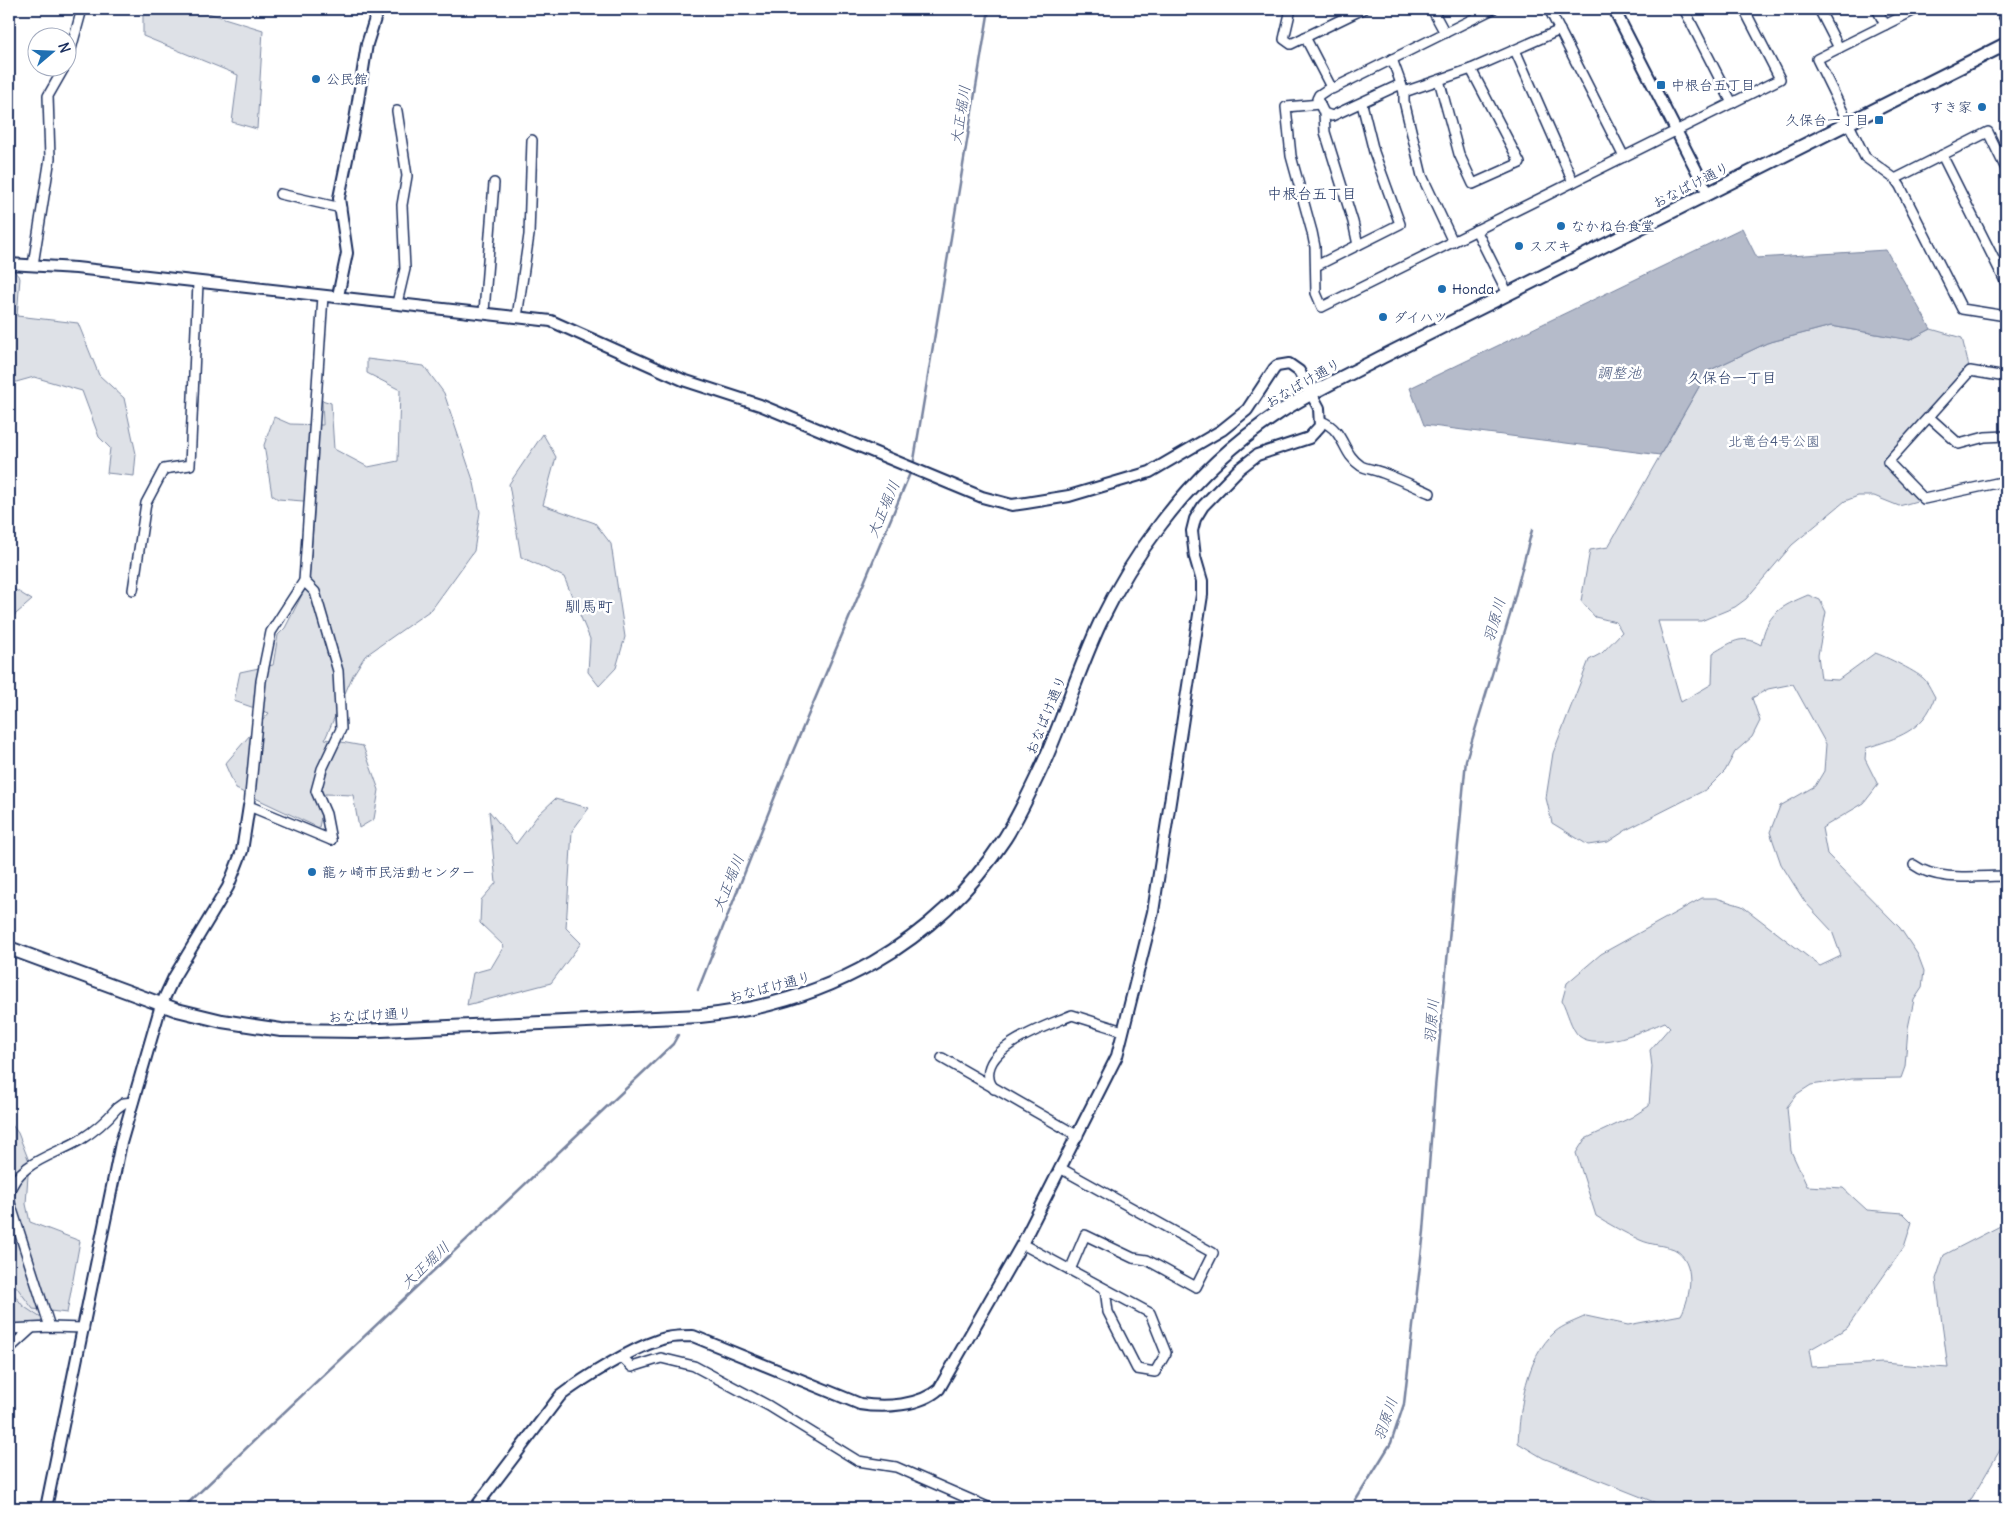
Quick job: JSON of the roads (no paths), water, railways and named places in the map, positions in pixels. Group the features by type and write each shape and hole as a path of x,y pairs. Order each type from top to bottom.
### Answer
{"main road":[{"path":"2002,9 2006,18"},
{"name":"おなばけ通り","path":"9,948 161,1005 204,1017 248,1026 315,1032 734,1013 774,1004 828,986 856,973 905,943 951,904 970,884 1005,837 1045,760 1100,623 1133,564 1160,525 1188,491 1240,441 1281,411 1312,394 2006,44"}],"street":[{"path":"77,28 82,9"},
{"path":"338,296 347,253 340,198 367,44 378,9"},
{"path":"1291,9 1284,39 1291,44 1363,9"},
{"path":"1432,9 1445,33"},
{"path":"1305,37 1332,90 1492,9"},
{"path":"1549,9 1624,157"},
{"path":"1614,9 1708,193"},
{"path":"1684,9 1732,103"},
{"path":"1560,30 1471,69 1439,80 1402,88 1340,115 1332,116 1322,108 1286,107 1291,156 1309,216 1315,247 1316,293 1322,307 1780,79 1744,9"},
{"path":"1819,9 1839,48"},
{"path":"1877,9 1885,25"},
{"path":"1917,9 1817,60 1865,156 1895,179 1962,309 2006,316"},
{"path":"1515,50 1573,182"},
{"path":"1392,59 1402,88 1422,176 1453,242"},
{"path":"1439,80 1459,154 1473,184 1520,163 1471,69"},
{"path":"33,265 50,158 48,96 58,78"},
{"path":"1331,87 1319,95 1317,99 1322,108 1325,132 1353,222 1358,245"},
{"path":"1316,266 1400,224 1374,152 1362,104"},
{"path":"397,303 405,269 402,205 407,176 398,112"},
{"path":"1895,179 1988,132 2006,169"},
{"path":"517,316 529,234 532,140"},
{"path":"1942,155 2006,283"},
{"path":"484,312 494,183"},
{"path":"280,194 341,208"},
{"path":"1476,230 1508,294"},
{"path":"9,264 338,296 551,321 682,380 760,406 998,502 1026,504 1069,496 1140,476 1185,453 1222,430 1247,410 1277,366 1289,364 1299,371 1319,408 1321,421 1318,431 1309,438 1257,455 1210,498 1195,519 1193,542 1202,581 1202,596 1154,912 1117,1056 1022,1244 942,1384 935,1392 923,1398 886,1406 860,1404 693,1336 658,1340 573,1386 560,1396 475,1508"},
{"path":"134,590 146,503 164,469 190,465 198,283"},
{"path":"46,1508 121,1143 161,1005 174,977 228,888 242,851 249,806 261,681 271,632 304,581 323,296"},
{"path":"2006,377 1970,371 1888,462 1924,499 2006,481"},
{"path":"1929,417 1958,444 1985,437 2006,436"},
{"path":"1321,421 1332,425 1344,441 1349,455 1362,466 1387,474 1430,493"},
{"path":"249,806 331,840 326,814 316,791 322,769 341,729 338,671 315,592 304,581"},
{"path":"1914,865 1920,870 1943,875 2006,876"},
{"path":"994,1089 988,1078 991,1064 1000,1050 1072,1015 1123,1031"},
{"path":"942,1058 1078,1136"},
{"path":"9,1194 13,1183 23,1170 81,1140 117,1108 124,1103 133,1102"},
{"path":"1060,1168 1213,1253 1196,1287 1146,1260 1133,1258 1085,1235 1070,1270"},
{"path":"9,1200 50,1327"},
{"path":"1022,1244 1105,1289 1150,1314 1166,1352 1155,1372 1137,1369 1108,1312 1105,1289"},
{"path":"9,1349 32,1328"},
{"path":"9,1329 84,1328"},
{"path":"623,1358 632,1367 661,1358 694,1366 769,1406 858,1461 896,1467 990,1508"}],"water":[{"name":"調整池","path":"1742,228 1757,258 1886,250 1931,329 1910,340 1831,326 1767,343 1708,371 1660,455 1424,425 1410,388"}],"waterway":[{"name":"大正堀川","path":"913,466 989,9"},
{"name":"大正堀川","path":"698,990 791,756 911,471"},
{"name":"羽原川","path":"1351,1508 1391,1443 1404,1404 1424,1231 1435,1088 1466,760 1510,615 1532,530"},
{"name":"大正堀川","path":"183,1508 673,1044 678,1035"}],"place":[{"name":"公民館","path":"316,79"},
{"name":"中根台五丁目","path":"1661,85"},
{"name":"すき家","path":"1982,107"},
{"name":"久保台一丁目","path":"1879,120"},
{"name":"なかね台食堂","path":"1561,226"},
{"name":"スズキ","path":"1519,246"},
{"name":"Honda","path":"1442,289"},
{"name":"ダイハツ","path":"1383,317"},
{"name":"龍ヶ崎市民活動センター","path":"312,872"}],"district":[{"name":"中根台五丁目","path":"1312,193"},
{"name":"久保台一丁目","path":"1732,377"},
{"name":"馴馬町","path":"589,606"}],"park label":[{"name":"北竜台4号公園","path":"1774,441"}]}
